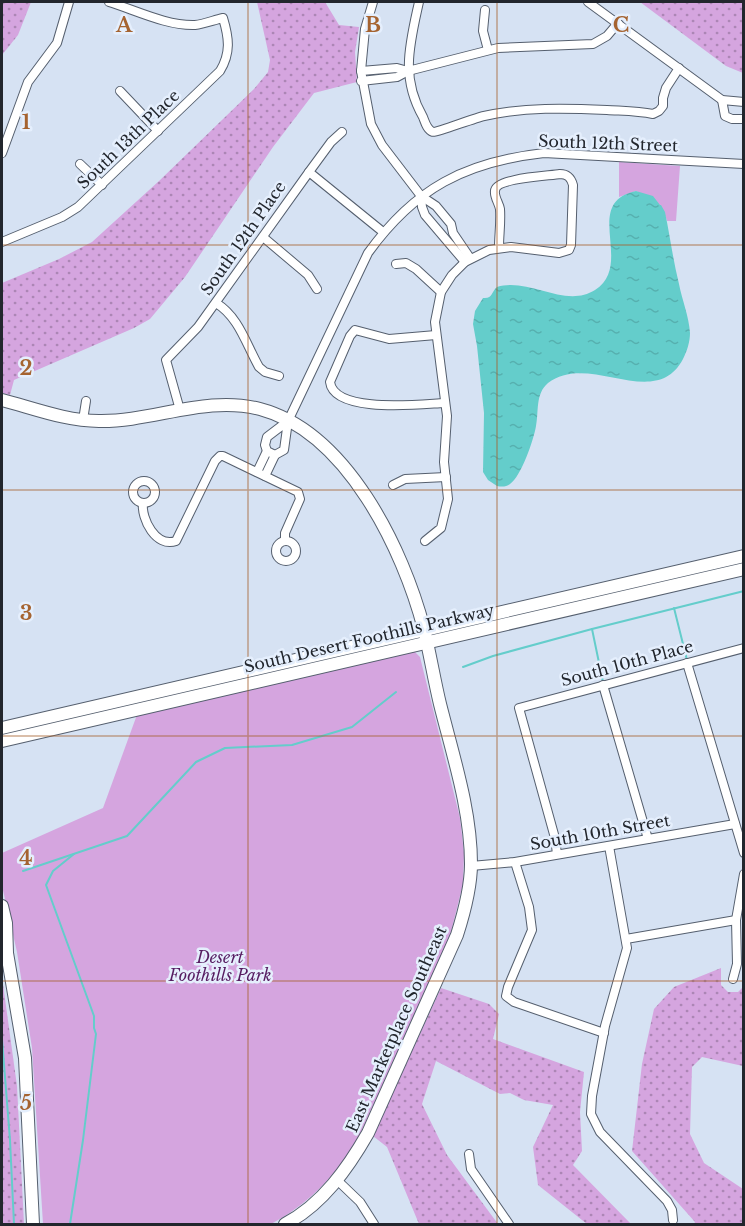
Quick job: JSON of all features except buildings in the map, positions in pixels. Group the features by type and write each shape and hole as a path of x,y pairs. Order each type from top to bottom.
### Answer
{"street":[{"path":"2,153 28,82 57,43 69,2"},
{"name":"South 13th Place","path":"2,239 62,217 78,207 220,71 228,58 226,30 222,18 195,25 179,23 109,2"},
{"path":"373,2 365,29 360,71 371,124 382,145 421,196 430,200 451,224 453,233 468,260"},
{"path":"419,2 410,44 408,71 414,100 429,130 434,133 440,133 446,127 481,116 535,108 653,114 663,106 666,88 679,68"},
{"path":"590,3 723,100 744,102"},
{"path":"485,10 483,31 488,50"},
{"path":"362,81 398,78 408,71 488,50 516,46 592,44 607,36 618,23"},
{"path":"360,71 397,68 408,71"},
{"path":"386,69 387,79"},
{"path":"120,91 158,131"},
{"path":"723,100 725,116 732,119 744,119"},
{"name":"South 12th Place","path":"180,410 166,360 198,327 309,171 331,142 342,132"},
{"name":"South 12th Street","path":"271,453 281,452 285,446 288,421 357,274 383,232 421,196 443,181 472,167 514,156 544,153 744,164"},
{"path":"80,164 102,185"},
{"path":"309,171 383,232"},
{"path":"425,542 441,528 447,499 444,462 447,436 435,322 441,292 452,274 468,260 499,247 511,246 559,253 569,250 573,185 566,174 510,181 500,183 496,187 494,192 500,207 499,247"},
{"path":"421,196 422,207 433,225 468,260"},
{"path":"433,225 444,216"},
{"path":"263,237 308,275 316,289"},
{"path":"396,264 406,263 416,269 441,292"},
{"path":"216,303 225,309 234,320 259,367 265,372 279,376"},
{"path":"436,335 389,339 355,330 350,336 330,382 331,388 342,396 375,405 395,407 444,403"},
{"path":"2,400 83,420 117,420 222,405 259,409 288,421"},
{"path":"83,420 86,401"},
{"name":"South 12th Street","path":"271,453 265,445 267,437 288,421"},
{"name":"East Marketplace Southeast","path":"285,1224 311,1207 337,1180 356,1155 370,1130 457,935 466,905 471,866 465,808 425,636 400,561 375,513 345,467 317,438 288,421"},
{"name":"South 12th Street","path":"261,474 271,453"},
{"path":"143,503 142,510 152,532 172,543 178,539 215,461 220,456 294,489 300,495 299,503 285,533 285,541"},
{"path":"393,485 405,479 446,477"},
{"name":"South Desert Foothills Parkway","path":"2,741 744,556"},
{"name":"South Desert Foothills Parkway","path":"2,728 744,569"},
{"name":"South 10th Place","path":"557,854 555,838 519,708 744,648"},
{"path":"687,663 744,853"},
{"path":"603,684 648,839"},
{"name":"South 10th Street","path":"471,866 515,862 735,824"},
{"path":"609,846 627,948 604,1033 590,1106 593,1122 600,1132 667,1201 672,1210 673,1220"},
{"path":"515,862 529,907 532,930 506,996 514,1002 604,1033"},
{"path":"733,979 737,964 736,920 743,878"},
{"path":"2,906 6,923 4,947 25,1058 33,1224"},
{"path":"626,939 736,920"},
{"path":"469,1154 471,1169 509,1224"},
{"path":"337,1180 360,1202 374,1224"}],"green space":[{"path":"2,2 31,2 18,35 2,55"},
{"path":"257,2 325,2 339,25 359,27 355,52 357,82 314,93 273,147 185,277 150,319 14,380 10,395 2,393 2,283 92,242 254,89 268,72 270,60"},
{"path":"640,2 743,2 743,73 726,66"},
{"path":"619,162 680,166 676,221 667,221 663,210 656,202 636,191 619,197"},
{"name":"Desert Foothills Park","path":"413,650 420,657 460,818 464,853 463,884 450,936 356,1143 319,1189 296,1208 271,1224 43,1224 32,1048 17,952 2,886 2,853 103,808 138,712"},
{"path":"721,968 721,985 728,992 738,992 743,987 743,1066 702,1057 692,1067 690,1134 704,1163 743,1189 743,1224 694,1224 695,1222 632,1151 642,1064 654,1009 674,987"},
{"path":"2,977 17,1086 24,1224 2,1224"},
{"path":"441,988 489,1004 499,1014 493,1039 584,1072 580,1112 582,1151 573,1165 631,1224 587,1224 538,1185 533,1147 553,1105 524,1100 510,1093 500,1094 436,1061 422,1104 447,1155 498,1224 419,1224 387,1147 373,1136"}],"water":[{"path":"636,191 653,196 665,212 690,333 683,359 671,374 656,381 639,381 582,373 564,375 548,383 539,398 535,432 523,466 510,484 504,487 497,486 488,480 483,472 484,413 473,324 475,311 483,298 490,296 497,287 522,286 572,296 583,295 595,290 606,279 611,265 609,221 612,208 620,198"}],"waterway":[{"path":"463,667 493,656 592,629 744,591"},
{"path":"674,608 687,660"},
{"path":"592,629 603,682"},
{"path":"23,871 127,836 196,762 225,748 292,745 352,727 396,692"},
{"path":"70,1224 96,1034 94,1016 46,885 53,871 74,854"},
{"path":"2,1039 14,1224"}]}
